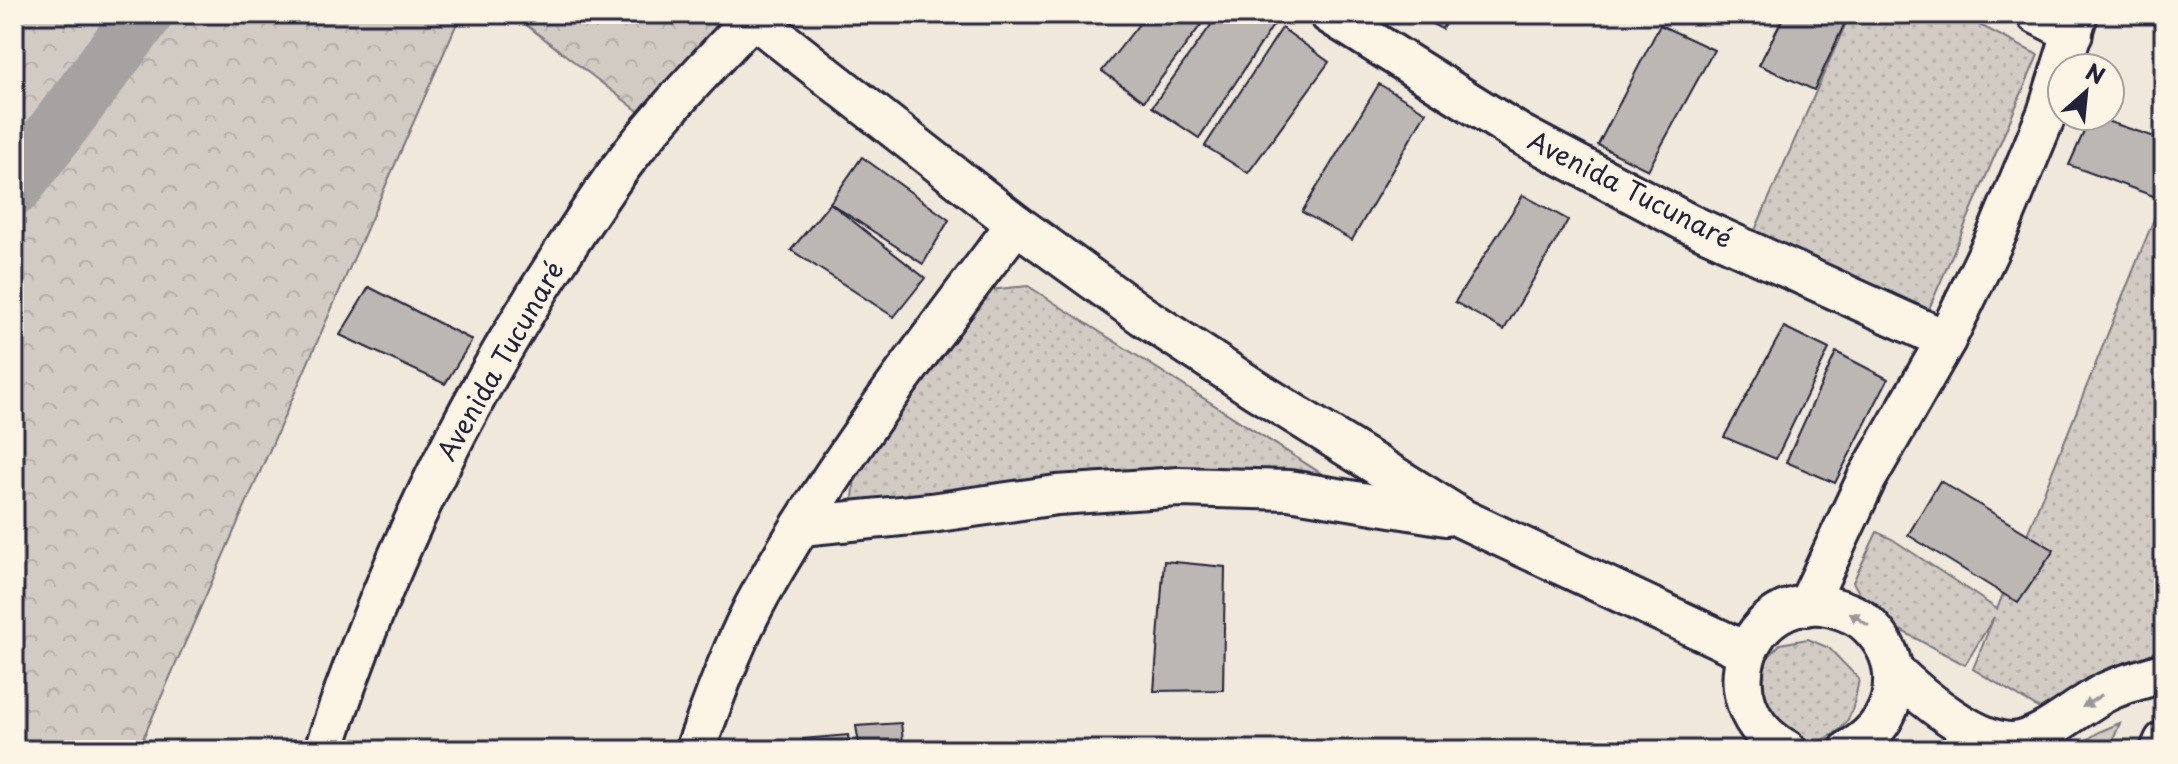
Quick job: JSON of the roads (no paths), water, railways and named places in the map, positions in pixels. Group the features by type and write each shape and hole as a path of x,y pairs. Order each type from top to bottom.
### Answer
{"street":[{"name":"Avenida Tucunaré","path":"1329,14 1520,134 1688,223 1946,340"},
{"path":"1807,606 1867,478 1946,340 1997,234 2047,113 2076,24 2036,14"},
{"name":"Avenida Tucunaré","path":"324,750 378,602 449,448 488,374 542,284 626,161 684,89 754,16 1016,224 1143,316 1463,519 1747,652"},
{"path":"695,750 759,596 801,526 911,363 1016,224"},
{"name":"Avenida Tucunaré","path":"801,526 931,513 1057,495 1179,487 1289,490 1463,519"},
{"path":"1787,750 1772,742 1752,739 1742,691 1742,671 1747,652 1756,635 1788,611 1807,606 1827,606 1864,620 1888,652 1893,670 1894,690 1889,710 1879,727 1849,750"},
{"path":"1893,670 1923,699 1951,718 2015,746 2106,692 2164,672"},
{"path":"2160,750 2164,741"}],"waterway":[{"path":"14,187 144,14"}]}
